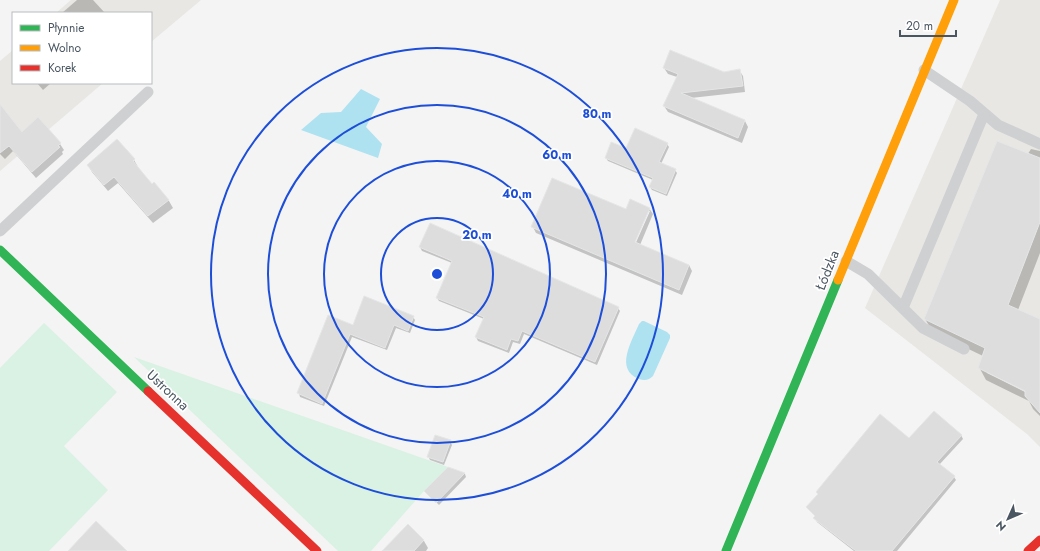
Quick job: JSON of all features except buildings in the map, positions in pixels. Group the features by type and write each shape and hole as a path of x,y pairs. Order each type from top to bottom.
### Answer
{"street":[{"name":"Łódzka","path":"726,551 954,0"},
{"name":"Ustronna","path":"0,250 317,551"},
{"path":"1028,551 1040,540"}],"lane":[{"path":"924,70 970,101 998,125 1040,144"},
{"path":"0,231 148,92"},
{"path":"903,308 984,114"},
{"path":"846,261 868,274 923,328 964,349"}],"shaded area":[{"path":"71,0 201,0 152,41 152,12 57,12"},
{"path":"1000,0 1040,0 1040,447 1027,434 865,308"},
{"path":"12,51 12,84 102,84 0,171 0,61"}],"green space":[{"path":"44,323 117,392 64,446 108,490 49,551 0,551 0,368"},
{"path":"134,357 448,467 424,491 371,551 338,551"}],"water":[{"path":"361,89 380,99 366,127 382,144 378,158 301,130 321,113 341,112"},
{"path":"642,321 667,332 670,335 653,376 645,380 639,379 632,374 627,369 626,362 629,346 639,324"}],"traffic: fast":[{"path":"0,250 148,391"},
{"path":"726,551 838,280"}],"traffic: slow":[{"path":"838,280 954,0"}],"traffic: jam":[{"path":"148,391 317,551"},
{"path":"1028,551 1040,540"}]}
